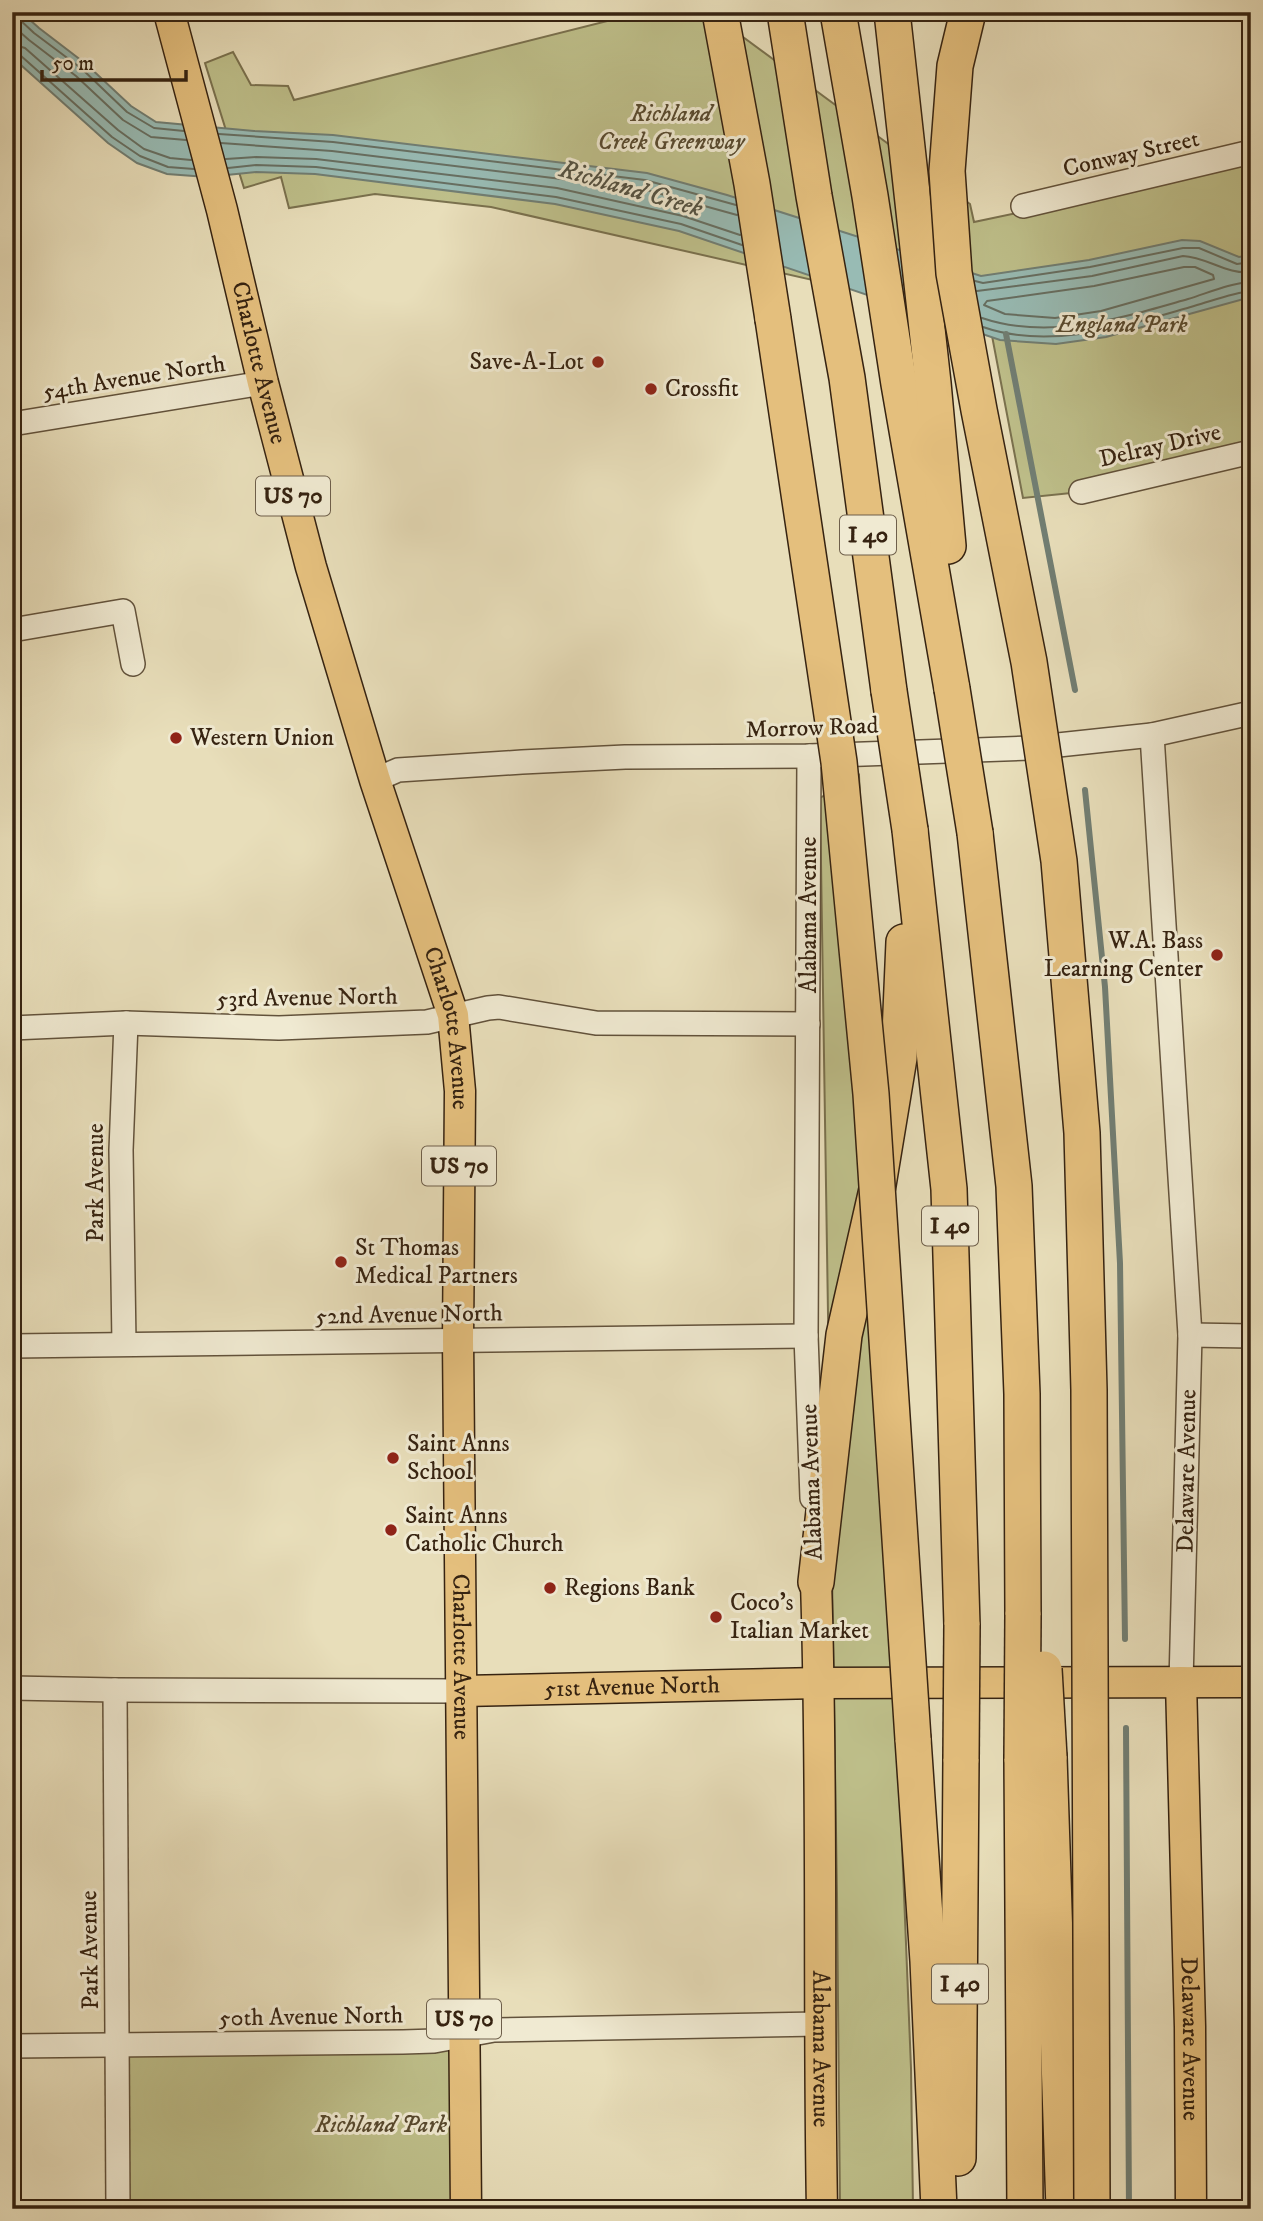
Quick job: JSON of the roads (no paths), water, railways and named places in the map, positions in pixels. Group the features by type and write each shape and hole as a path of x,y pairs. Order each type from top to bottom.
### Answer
{"highway":[{"path":"720,12 752,184 839,762 871,1094 928,1961 939,2209"},
{"path":"741,12 752,184"},
{"name":"I 40","path":"785,12 814,196 847,378 910,830 949,1189 962,1625 958,2209"},
{"name":"I 40","path":"838,12 899,384 957,689 1014,1186 1036,1758 1025,2209"},
{"path":"892,12 933,383 957,689"},
{"path":"968,12 955,66 947,171 954,274 1035,702 1059,861 1082,1133 1089,1390 1092,2209"},
{"path":"816,1582 844,1335 878,1185 899,1058 910,830"},
{"path":"1036,1758 1064,2209"}],"main road":[{"name":"Charlotte Avenue","path":"169,12 222,210 311,567 375,780 453,1015 460,1091 458,1340 466,2209"},
{"name":"Alabama Avenue","path":"816,1582 822,2209"},
{"name":"Delaware Avenue","path":"1181,1682 1190,2034 1191,2209"},
{"name":"51st Avenue North","path":"461,1690 819,1683 1251,1682"}],"street":[{"name":"Conway Street","path":"1023,206 1251,152"},
{"name":"54th Avenue North","path":"12,424 263,383"},
{"name":"Delray Drive","path":"1081,492 1251,452"},
{"path":"12,630 123,611 133,664"},
{"name":"Morrow Road","path":"375,780 398,770 522,762 625,757 809,756 1030,748 1152,735 1251,713"},
{"name":"Delaware Avenue","path":"1152,735 1190,1335 1181,1682"},
{"name":"Alabama Avenue","path":"809,756 806,1336 816,1582"},
{"name":"53rd Avenue North","path":"12,1028 126,1023 279,1028 432,1022 488,1007 508,1007 596,1023 808,1024"},
{"name":"Park Avenue","path":"124,1343 121,1150 126,1023"},
{"path":"1190,1335 1251,1336"},
{"name":"52nd Avenue North","path":"12,1346 806,1336"},
{"name":"51st Avenue North","path":"12,1688 461,1690"},
{"name":"Park Avenue","path":"114,1690 118,2209"},
{"name":"50th Avenue North","path":"12,2046 402,2042 434,2041 495,2030 819,2024"}],"water":[{"name":"Richland Creek","path":"12,12 21,12 86,64 131,106 156,122 333,135 647,173 727,195 981,276 1089,260 1182,240 1200,241 1239,257 1251,255 1251,297 1106,337 1056,344 1000,340 679,231 555,204 315,174 256,172 207,177 167,174 137,163 108,143 12,57"}],"waterway":[{"path":"1006,334 1075,690"},
{"path":"1085,790 1105,987 1120,1263 1125,1639"},
{"path":"1126,1728 1129,2209"}],"place":[{"name":"Save-A-Lot","path":"598,362"},
{"name":"Crossfit","path":"651,389"},
{"name":"Western Union","path":"176,738"},
{"name":"W.A. Bass Learning Center","path":"1217,955"},
{"name":"St Thomas Medical Partners","path":"341,1262"},
{"name":"Saint Anns School","path":"393,1458"},
{"name":"Saint Anns Catholic Church","path":"391,1530"},
{"name":"Regions Bank","path":"550,1588"},
{"name":"Coco's Italian Market","path":"716,1617"}],"park label":[{"name":"Richland Creek Greenway","path":"671,128"},
{"name":"England Park","path":"1122,325"},
{"name":"Richland Park","path":"381,2125"}]}
